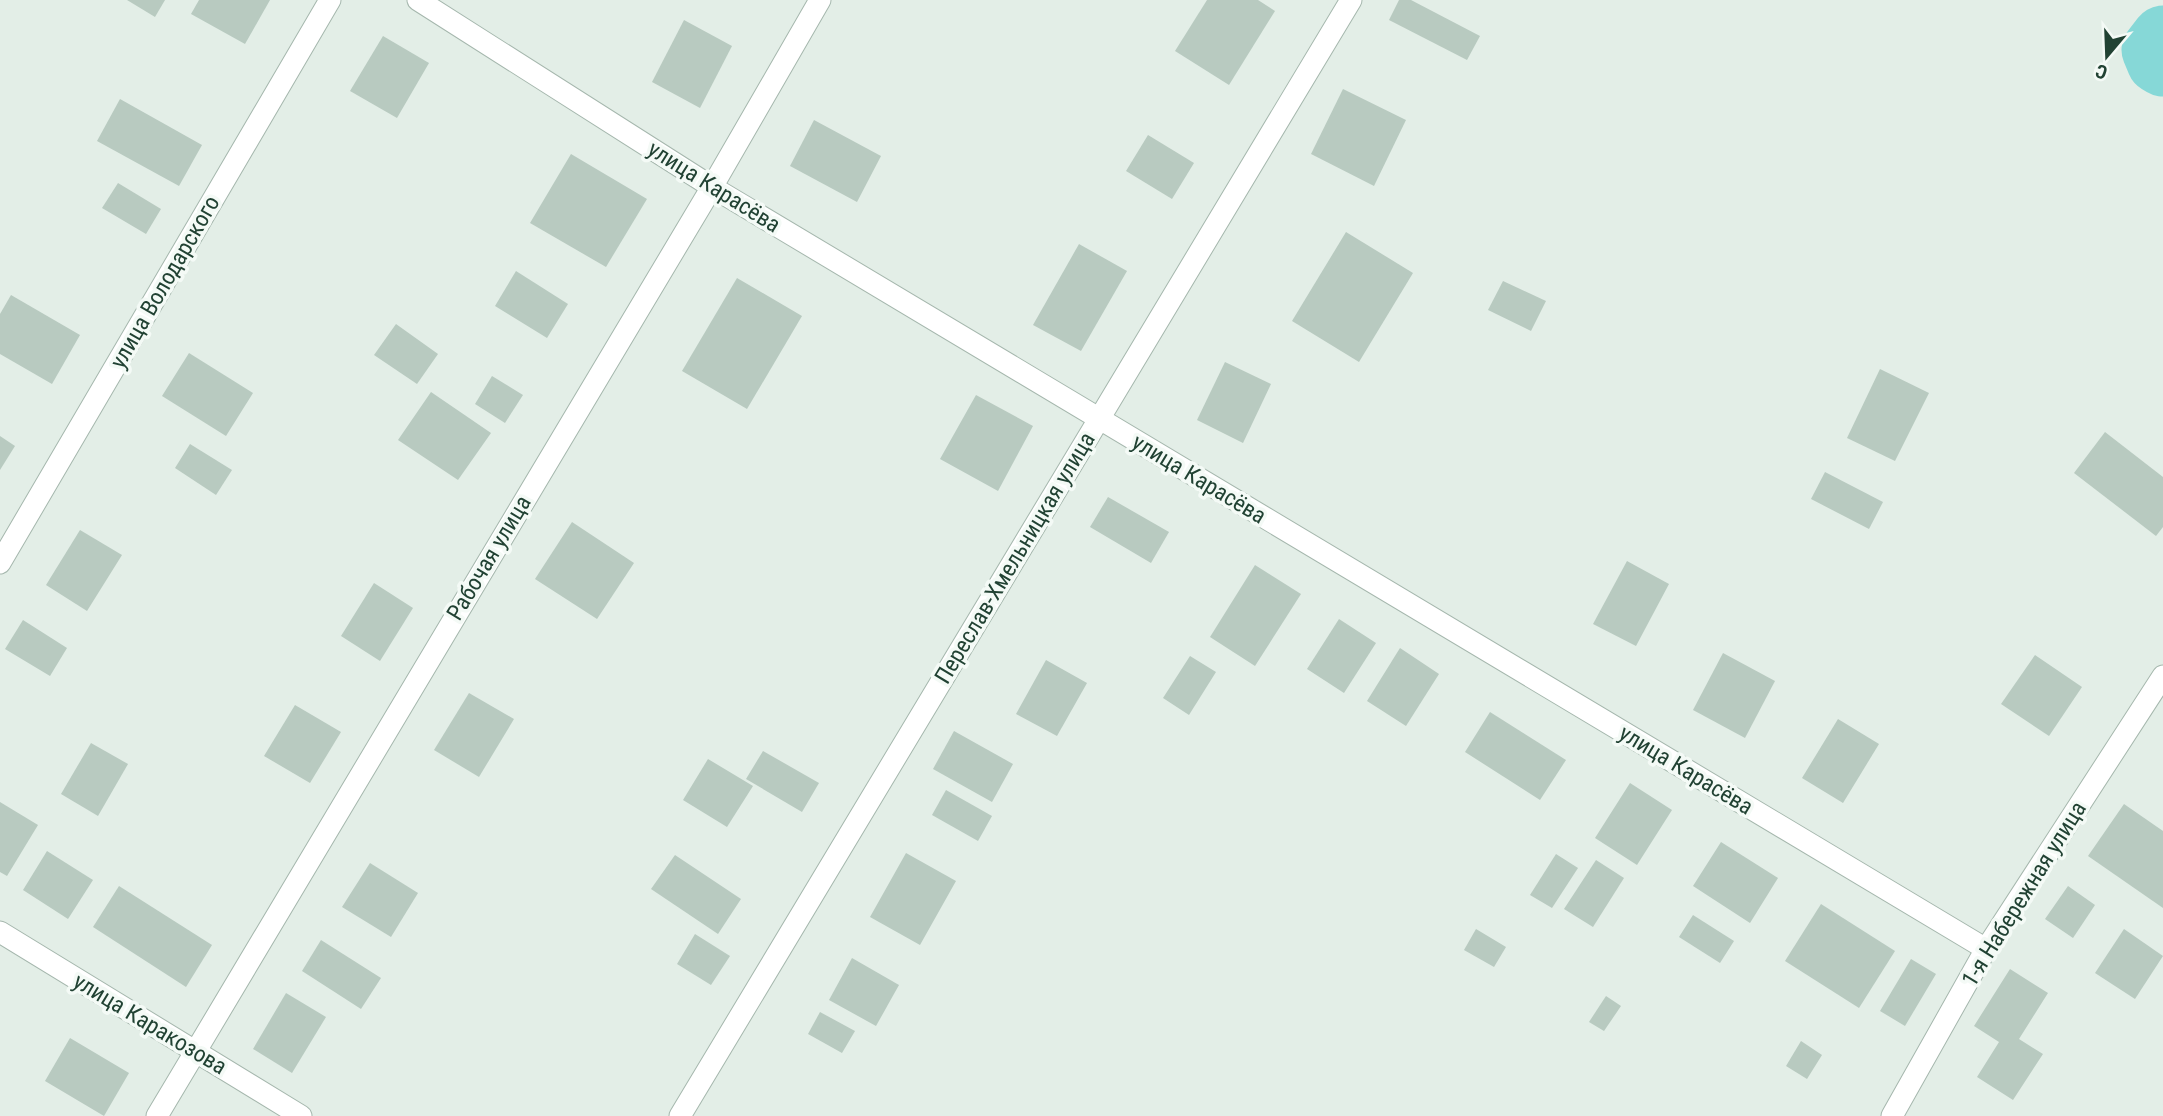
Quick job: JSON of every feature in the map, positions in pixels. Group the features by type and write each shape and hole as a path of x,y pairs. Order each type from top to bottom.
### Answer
{"street":[{"name":"улица Володарского","path":"0,563 330,0"},
{"name":"улица Карасёва","path":"418,0 712,187 1986,949"},
{"name":"Рабочая улица","path":"157,1116 712,187 820,0"},
{"name":"Переслав-Хмельницкая улица","path":"680,1116 1351,0"},
{"name":"1-я Набережная улица","path":"1892,1116 1986,949 2163,676"},
{"name":"улица Каракозова","path":"0,932 301,1116"}],"building":[{"path":"127,0 165,0 155,17"},
{"path":"199,0 270,0 245,44 191,14"},
{"path":"1207,0 1258,0 1275,11 1229,85 1175,51"},
{"path":"1399,0 1411,0 1480,36 1467,60 1389,20"},
{"path":"684,20 732,46 700,108 652,82"},
{"path":"383,36 429,63 397,118 350,91"},
{"path":"1343,89 1406,120 1374,186 1311,154"},
{"path":"120,99 202,145 179,186 97,141"},
{"path":"814,120 881,156 857,202 790,166"},
{"path":"1148,135 1194,163 1172,199 1126,171"},
{"path":"571,154 647,199 606,267 530,223"},
{"path":"118,183 161,209 146,234 102,208"},
{"path":"1346,232 1413,273 1359,362 1292,321"},
{"path":"1079,244 1127,271 1081,351 1033,325"},
{"path":"516,271 568,304 547,338 495,306"},
{"path":"737,278 802,316 747,409 682,371"},
{"path":"1503,281 1546,301 1531,331 1488,310"},
{"path":"11,295 80,335 52,384 0,354 0,314"},
{"path":"396,324 438,354 417,384 374,355"},
{"path":"189,353 253,393 226,436 162,396"},
{"path":"1225,362 1271,384 1243,443 1197,420"},
{"path":"1880,369 1929,393 1895,461 1847,438"},
{"path":"492,376 523,395 505,423 475,404"},
{"path":"431,392 491,433 458,480 398,440"},
{"path":"976,395 1033,426 998,491 940,459"},
{"path":"2105,432 2163,477 2163,527 2156,536 2074,473"},
{"path":"0,436 15,446 0,470"},
{"path":"190,444 232,470 216,495 175,468"},
{"path":"1825,472 1883,502 1869,529 1811,499"},
{"path":"1108,497 1169,532 1151,563 1090,527"},
{"path":"572,522 634,563 597,619 535,579"},
{"path":"80,530 122,555 87,611 46,585"},
{"path":"1627,561 1669,584 1636,646 1593,624"},
{"path":"1255,565 1301,594 1255,666 1210,637"},
{"path":"374,583 413,608 380,661 341,636"},
{"path":"1339,619 1376,643 1344,693 1307,669"},
{"path":"23,620 67,648 50,676 5,649"},
{"path":"1400,648 1439,674 1406,726 1367,701"},
{"path":"1723,653 1775,681 1745,738 1693,710"},
{"path":"2035,655 2082,687 2049,736 2001,704"},
{"path":"1190,656 1216,672 1189,715 1163,698"},
{"path":"1046,660 1087,683 1057,736 1016,714"},
{"path":"469,693 514,719 479,777 434,750"},
{"path":"295,705 341,732 310,783 264,756"},
{"path":"1490,712 1566,760 1540,800 1465,752"},
{"path":"1838,719 1879,744 1843,803 1802,778"},
{"path":"954,731 1013,764 992,802 933,769"},
{"path":"91,743 128,764 98,816 61,794"},
{"path":"763,751 819,783 802,812 746,779"},
{"path":"708,759 753,786 727,827 683,800"},
{"path":"1630,783 1672,810 1637,865 1595,838"},
{"path":"946,790 992,816 978,841 932,815"},
{"path":"0,802 38,825 7,876 0,872"},
{"path":"2124,804 2163,831 2163,908 2088,856"},
{"path":"1721,842 1778,878 1750,923 1693,886"},
{"path":"47,851 93,880 68,919 23,890"},
{"path":"906,853 956,881 920,945 870,917"},
{"path":"1556,854 1578,868 1552,908 1530,895"},
{"path":"675,855 741,899 718,934 651,889"},
{"path":"1596,860 1624,878 1593,927 1564,909"},
{"path":"370,863 418,893 391,937 342,907"},
{"path":"119,886 212,945 186,987 93,927"},
{"path":"2068,886 2095,905 2073,938 2045,919"},
{"path":"1821,904 1895,951 1859,1008 1785,961"},
{"path":"1693,915 1734,941 1720,963 1679,937"},
{"path":"1476,929 1506,947 1494,967 1464,950"},
{"path":"2124,929 2163,956 2135,999 2095,973"},
{"path":"695,934 730,956 711,985 677,964"},
{"path":"321,940 381,978 361,1009 302,971"},
{"path":"852,958 899,985 876,1026 829,1000"},
{"path":"1911,959 1936,974 1905,1026 1880,1011"},
{"path":"2010,969 2048,993 2019,1039 2043,1054 2013,1100 1977,1077 1999,1042 1974,1026"},
{"path":"286,993 326,1017 292,1073 253,1049"},
{"path":"1606,996 1621,1006 1604,1031 1589,1022"},
{"path":"820,1012 855,1031 842,1053 808,1034"},
{"path":"70,1038 129,1073 104,1116 45,1081"},
{"path":"1801,1041 1822,1055 1807,1079 1786,1066"}],"waterway":[{"path":"2163,37 2153,50 2158,62 2163,65"}]}
